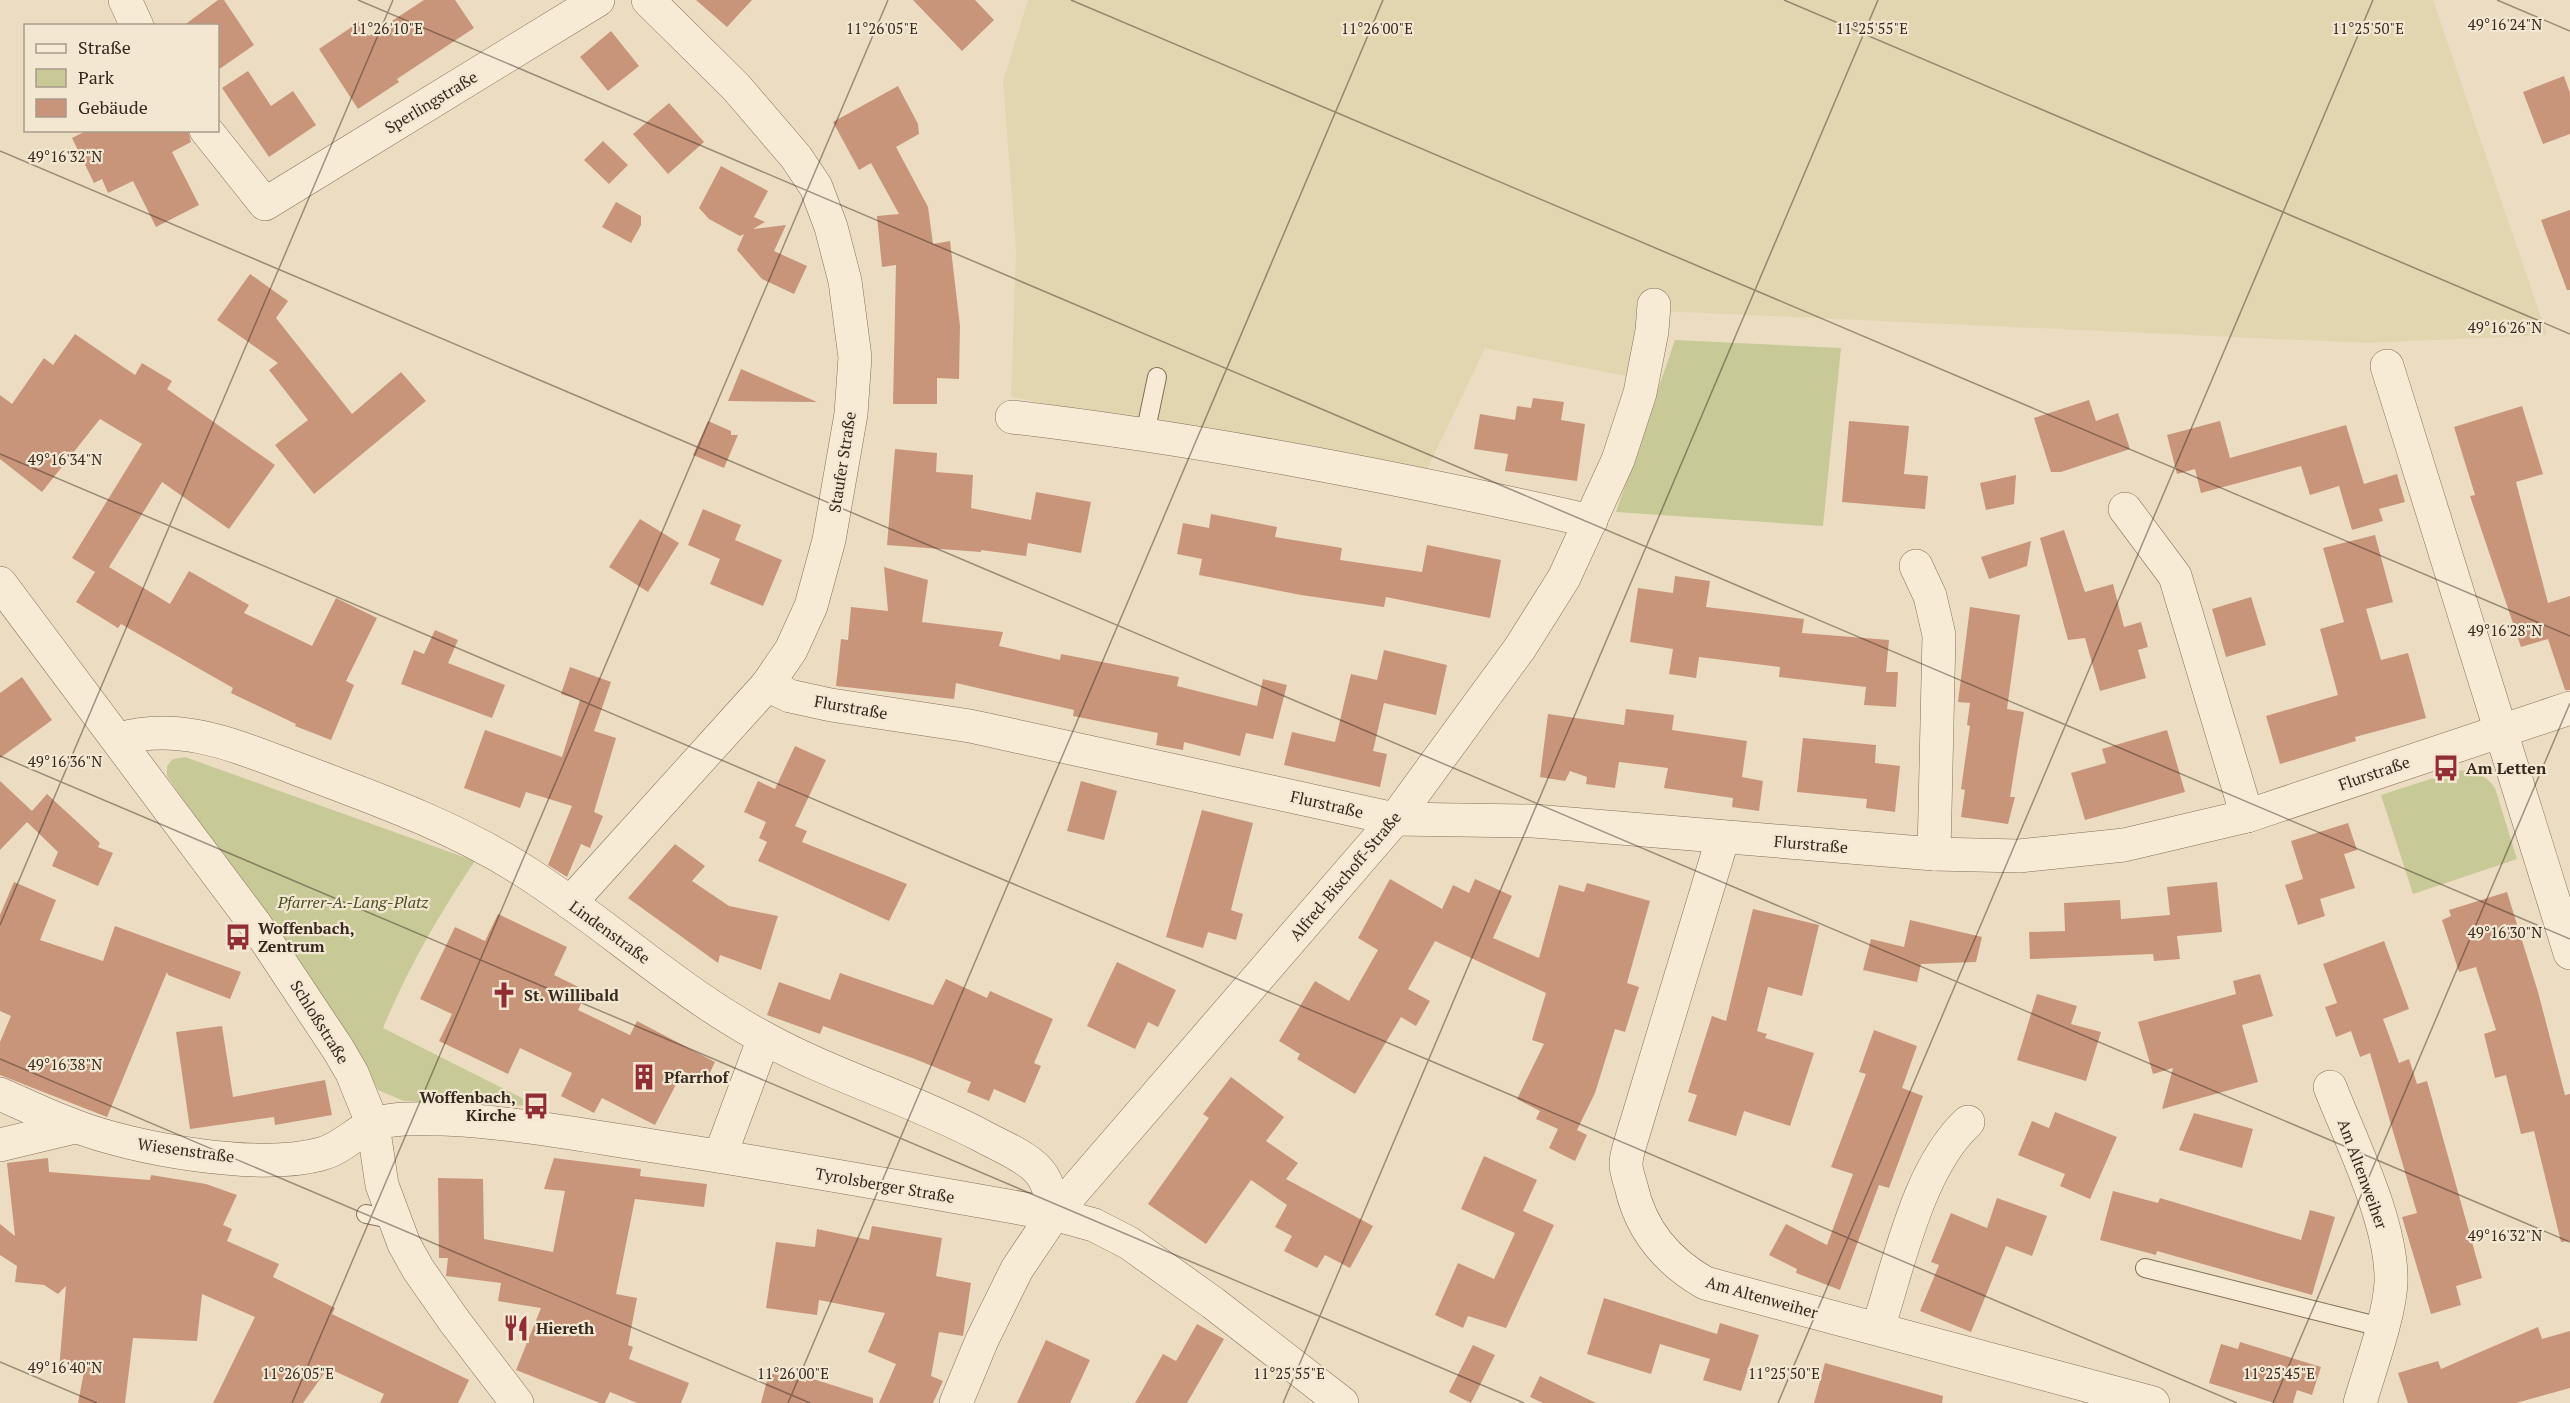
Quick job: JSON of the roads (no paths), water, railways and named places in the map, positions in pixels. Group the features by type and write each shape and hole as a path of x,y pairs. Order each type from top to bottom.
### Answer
{"street":[{"path":"124,0 136,24"},
{"name":"Sperlingstraße","path":"208,132 265,204 597,0"},
{"name":"Staufer Straße","path":"570,903 767,685 791,650 811,606 829,540 851,414 855,357 845,281 831,227 816,187 796,157 736,87 648,0"},
{"name":"Alfred-Bischoff-Straße","path":"956,1403 982,1340 1017,1269 1054,1214 1395,819 1520,648 1564,578 1618,460 1640,393 1652,331 1653,305"},
{"path":"2387,366 2570,953"},
{"path":"1012,417 1145,434 1454,490 1591,521"},
{"path":"2125,509 2175,576 2247,816"},
{"path":"1916,566 1930,596 1939,635 1934,854"},
{"name":"Schloßstraße","path":"0,583 119,739 298,985 352,1072 372,1125 382,1185 380,1217 514,1402"},
{"name":"Flurstraße","path":"767,685 790,696 831,705 970,726 1395,819 1534,821 1934,854 2019,856 2124,845 2247,816 2570,708"},
{"name":"Lindenstraße","path":"119,739 170,732 229,743 452,831 525,872 676,981 764,1038 968,1129 1025,1158 1039,1171 1048,1187 1054,1214"},
{"name":"Am Altenweiher","path":"1723,837 1626,1164 1633,1195 1646,1227 1662,1251 1681,1269 1706,1282 2153,1403"},
{"path":"720,1156 764,1038"},
{"name":"Am Altenweiher","path":"2330,1087 2385,1231 2391,1285 2360,1403"},
{"name":"Wiesenstraße","path":"0,1094 75,1126 109,1137 271,1170 342,1147 372,1125"},
{"name":"Tyrolsberger Straße","path":"372,1125 417,1119 556,1131 720,1156 1054,1214 1094,1225 1129,1243 1213,1303 1342,1403"},
{"path":"1878,1328 1923,1190 1938,1159 1954,1135 1968,1122"},
{"path":"0,1144 75,1126"}],"lane":[{"path":"1145,434 1157,377"},
{"path":"2145,1268 2381,1328"}],"place":[{"name":"Am Letten","path":"2446,768"},
{"name":"Woffenbach, Zentrum","path":"238,937"},
{"name":"St. Willibald","path":"504,995"},
{"name":"Pfarrhof","path":"644,1077"},
{"name":"Woffenbach, Kirche","path":"536,1106"},
{"name":"Hiereth","path":"516,1328"}],"park label":[{"name":"Pfarrer-A.-Lang-Platz","path":"353,902"}]}
